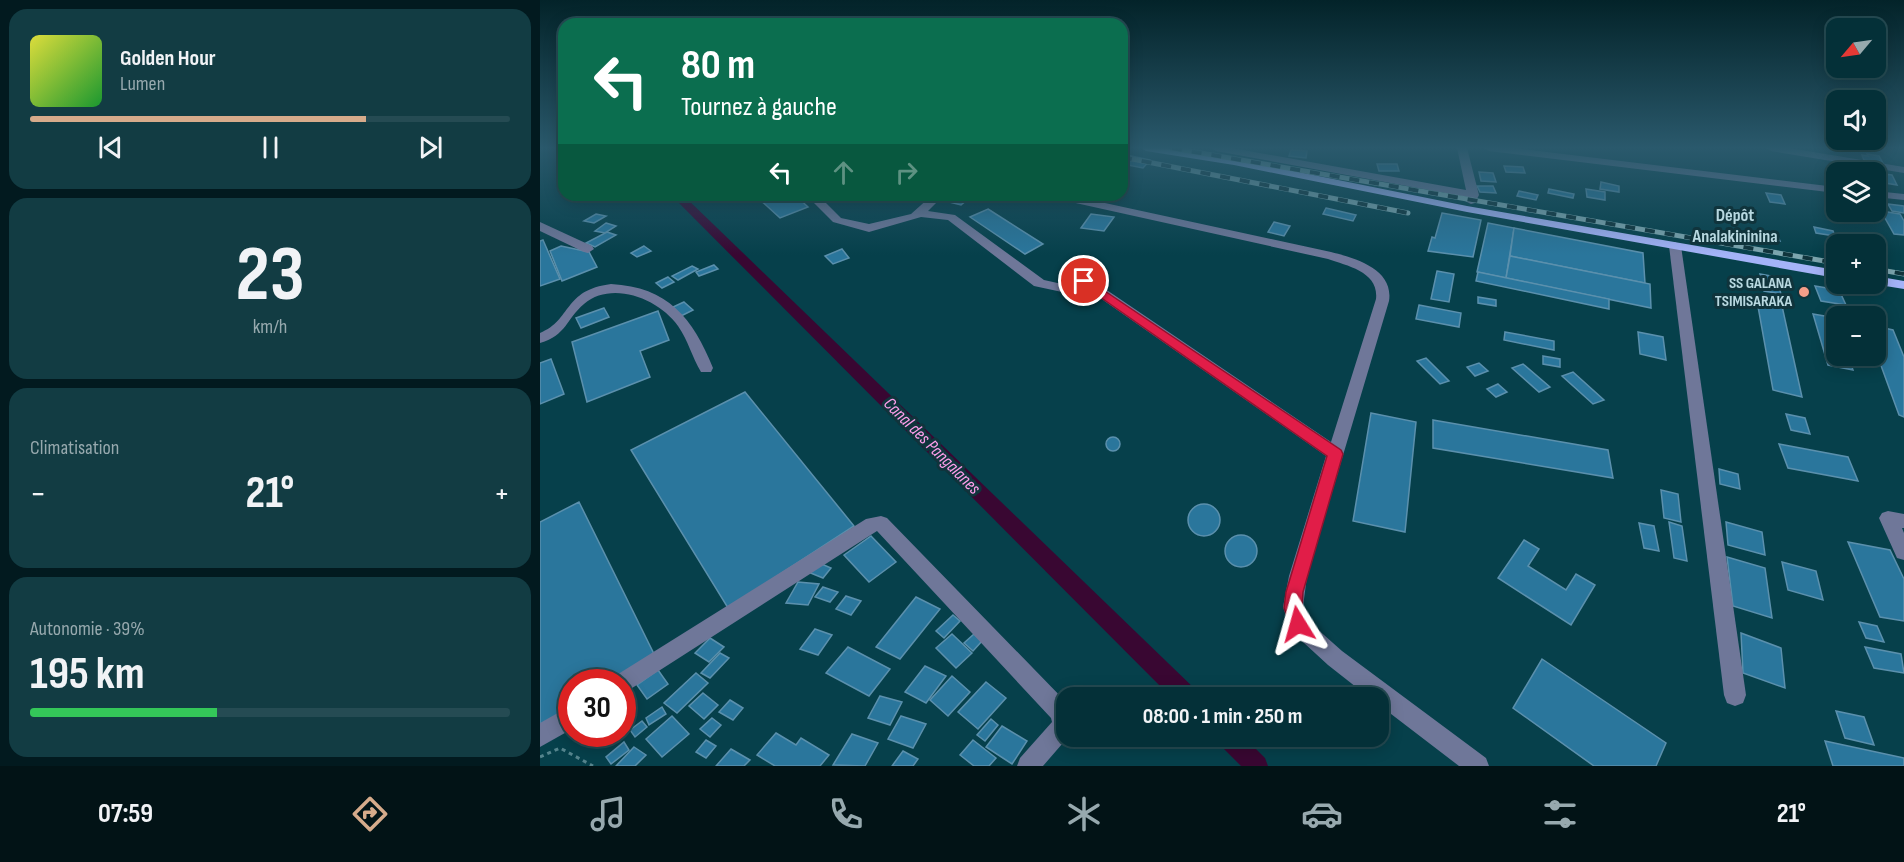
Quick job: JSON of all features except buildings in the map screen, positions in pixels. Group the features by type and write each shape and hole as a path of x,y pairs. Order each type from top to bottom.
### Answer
{"main road":[{"path":"1342,184 1467,209 1826,272"},
{"path":"1886,282 1904,285"}],"street":[{"path":"1411,184 1473,195"},
{"path":"1467,209 1473,195 1470,184"},
{"path":"1771,184 1826,189"},
{"path":"1886,195 1904,197"},
{"path":"818,201 837,220 870,228 893,224 918,213 932,201"},
{"path":"1080,201 1354,263 1374,276 1380,284 1383,294 1294,592 1293,608 1298,624 1335,658 1478,766"},
{"path":"918,213 951,218 1039,282 1050,287 1070,288 1084,281 1336,454"},
{"path":"540,226 588,249"},
{"path":"1675,246 1735,695"},
{"path":"540,338 561,328 569,313 584,297 603,288 626,287 670,308 695,340 706,368"},
{"path":"1904,521 1888,518 1904,552"},
{"path":"636,674 872,524 881,524 1061,712 1064,725 1028,766"},
{"path":"540,736 558,725"}],"path":[{"path":"540,757 560,748 593,766"}],"waterway":[{"name":"Canal des Pangalanes","path":"683,201 1177,687"},
{"name":"Canal des Pangalanes","path":"1238,747 1257,766"}],"railway":[{"path":"1259,184 1408,213"},
{"path":"1378,184 1826,261"},
{"path":"1886,271 1904,274"}],"place":[{"name":"SS GALANA TSIMISARAKA","path":"1804,292"}],"district":[{"name":"Dépôt Analakininina","path":"1735,225"}],"route":[{"path":"1084,281 1336,454 1294,592 1293,608 1298,624"}]}
